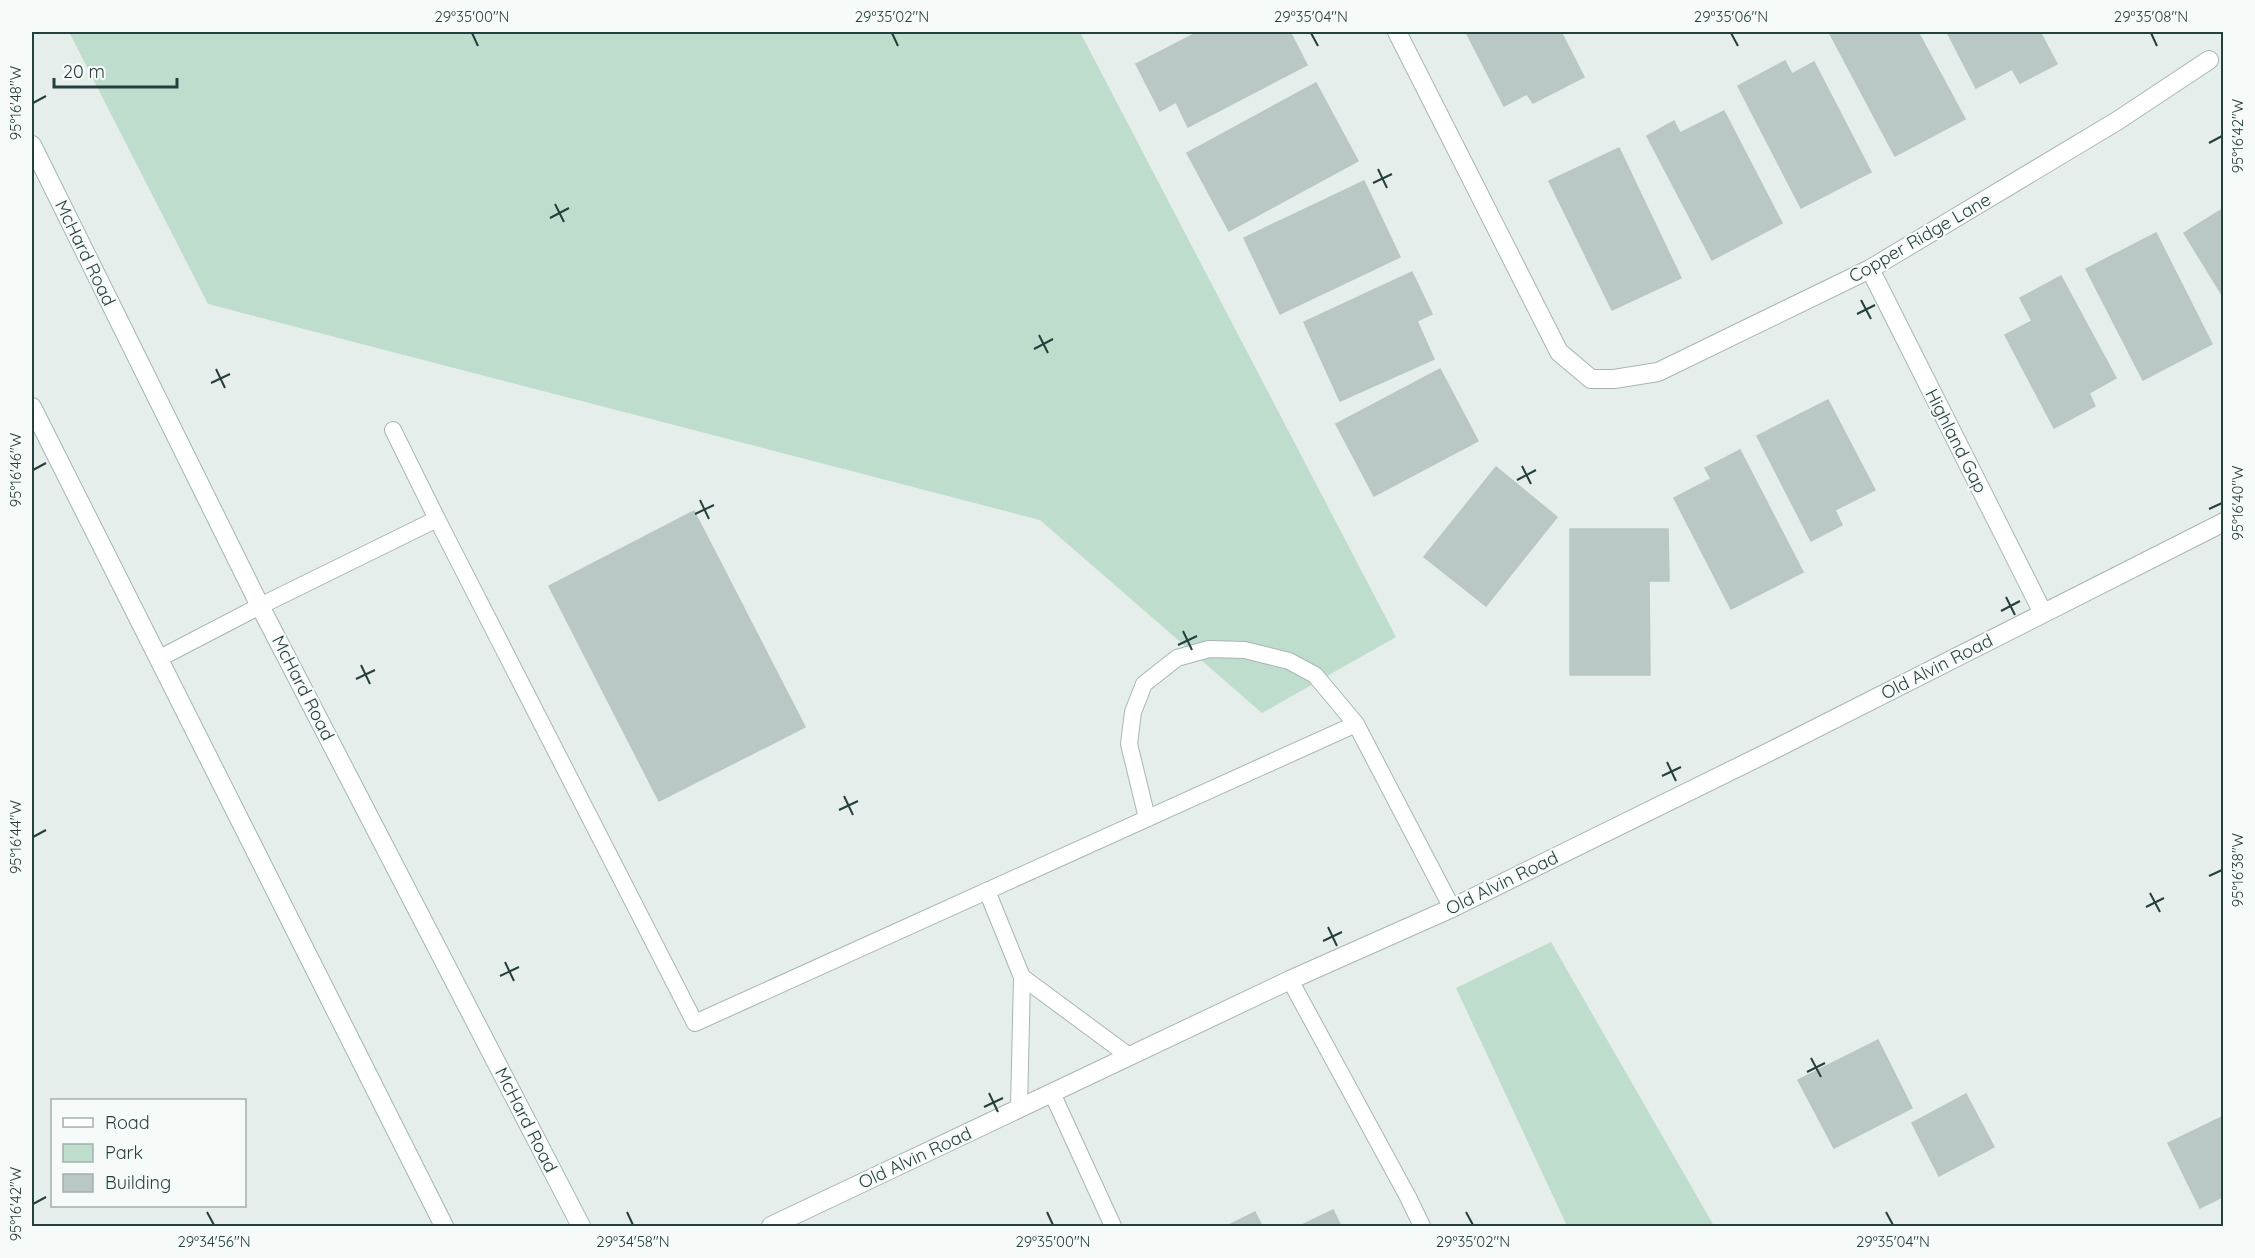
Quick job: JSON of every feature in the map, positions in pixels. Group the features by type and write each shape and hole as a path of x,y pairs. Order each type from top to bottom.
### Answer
{"street":[{"name":"Copper Ridge Lane","path":"1397,32 1559,352 1591,379 1614,379 1658,372 1870,269 2117,121 2209,60"},
{"name":"McHard Road","path":"32,145 261,606 581,1227"},
{"name":"Highland Gap","path":"1870,269 2043,613"},
{"path":"32,407 444,1227"},
{"name":"Old Alvin Road","path":"771,1227 1290,980 1452,908 2223,522"}],"lane":[{"path":"393,430 695,1023 1356,724"},
{"path":"158,659 437,519"},
{"path":"1147,818 1130,744 1133,712 1144,684 1177,658 1209,649 1245,650 1289,661 1315,675 1356,724 1452,908"},
{"path":"987,891 1022,976 1020,1108"},
{"path":"1022,976 1129,1056"},
{"path":"1290,980 1422,1227"},
{"path":"1052,1093 1113,1227"}],"green space":[{"path":"69,32 1080,32 1396,637 1262,713 1040,520 208,304"},
{"path":"1551,942 1714,1226 1567,1226 1456,988"}],"building":[{"path":"1198,32 1290,32 1307,65 1188,127 1176,102 1160,111 1136,64"},
{"path":"1466,32 1561,32 1584,77 1533,103 1527,94 1504,106"},
{"path":"1829,32 1918,32 1965,119 1895,156"},
{"path":"1947,32 2040,32 2057,64 2020,83 2012,69 1976,88"},
{"path":"1785,61 1792,74 1814,62 1871,172 1801,208 1738,86"},
{"path":"1316,83 1358,161 1229,231 1187,153"},
{"path":"1724,111 1782,223 1712,260 1647,136 1674,121 1680,133"},
{"path":"1619,148 1681,278 1612,310 1549,181"},
{"path":"1364,181 1400,257 1280,314 1244,238"},
{"path":"2224,208 2224,298 2184,233"},
{"path":"2156,233 2212,344 2143,380 2086,269"},
{"path":"1412,272 1432,314 1417,321 1434,359 1340,401 1304,322"},
{"path":"2061,276 2116,378 2089,393 2095,406 2054,428 2005,335 2032,321 2020,298"},
{"path":"1440,369 1478,441 1374,496 1336,424"},
{"path":"1828,400 1875,490 1835,510 1842,525 1811,541 1757,436"},
{"path":"1740,450 1803,572 1731,609 1674,498 1711,479 1705,468"},
{"path":"1496,467 1557,517 1486,606 1424,557"},
{"path":"694,511 805,727 659,801 549,586"},
{"path":"1570,529 1668,529 1669,581 1649,581 1650,675 1570,675"},
{"path":"1878,1040 1912,1108 1834,1148 1798,1080"},
{"path":"1966,1094 1994,1147 1939,1176 1912,1123"},
{"path":"2224,1116 2224,1196 2200,1208 2168,1143"},
{"path":"1333,1210 1341,1226 1300,1226"},
{"path":"1255,1212 1262,1226 1227,1226"}]}
